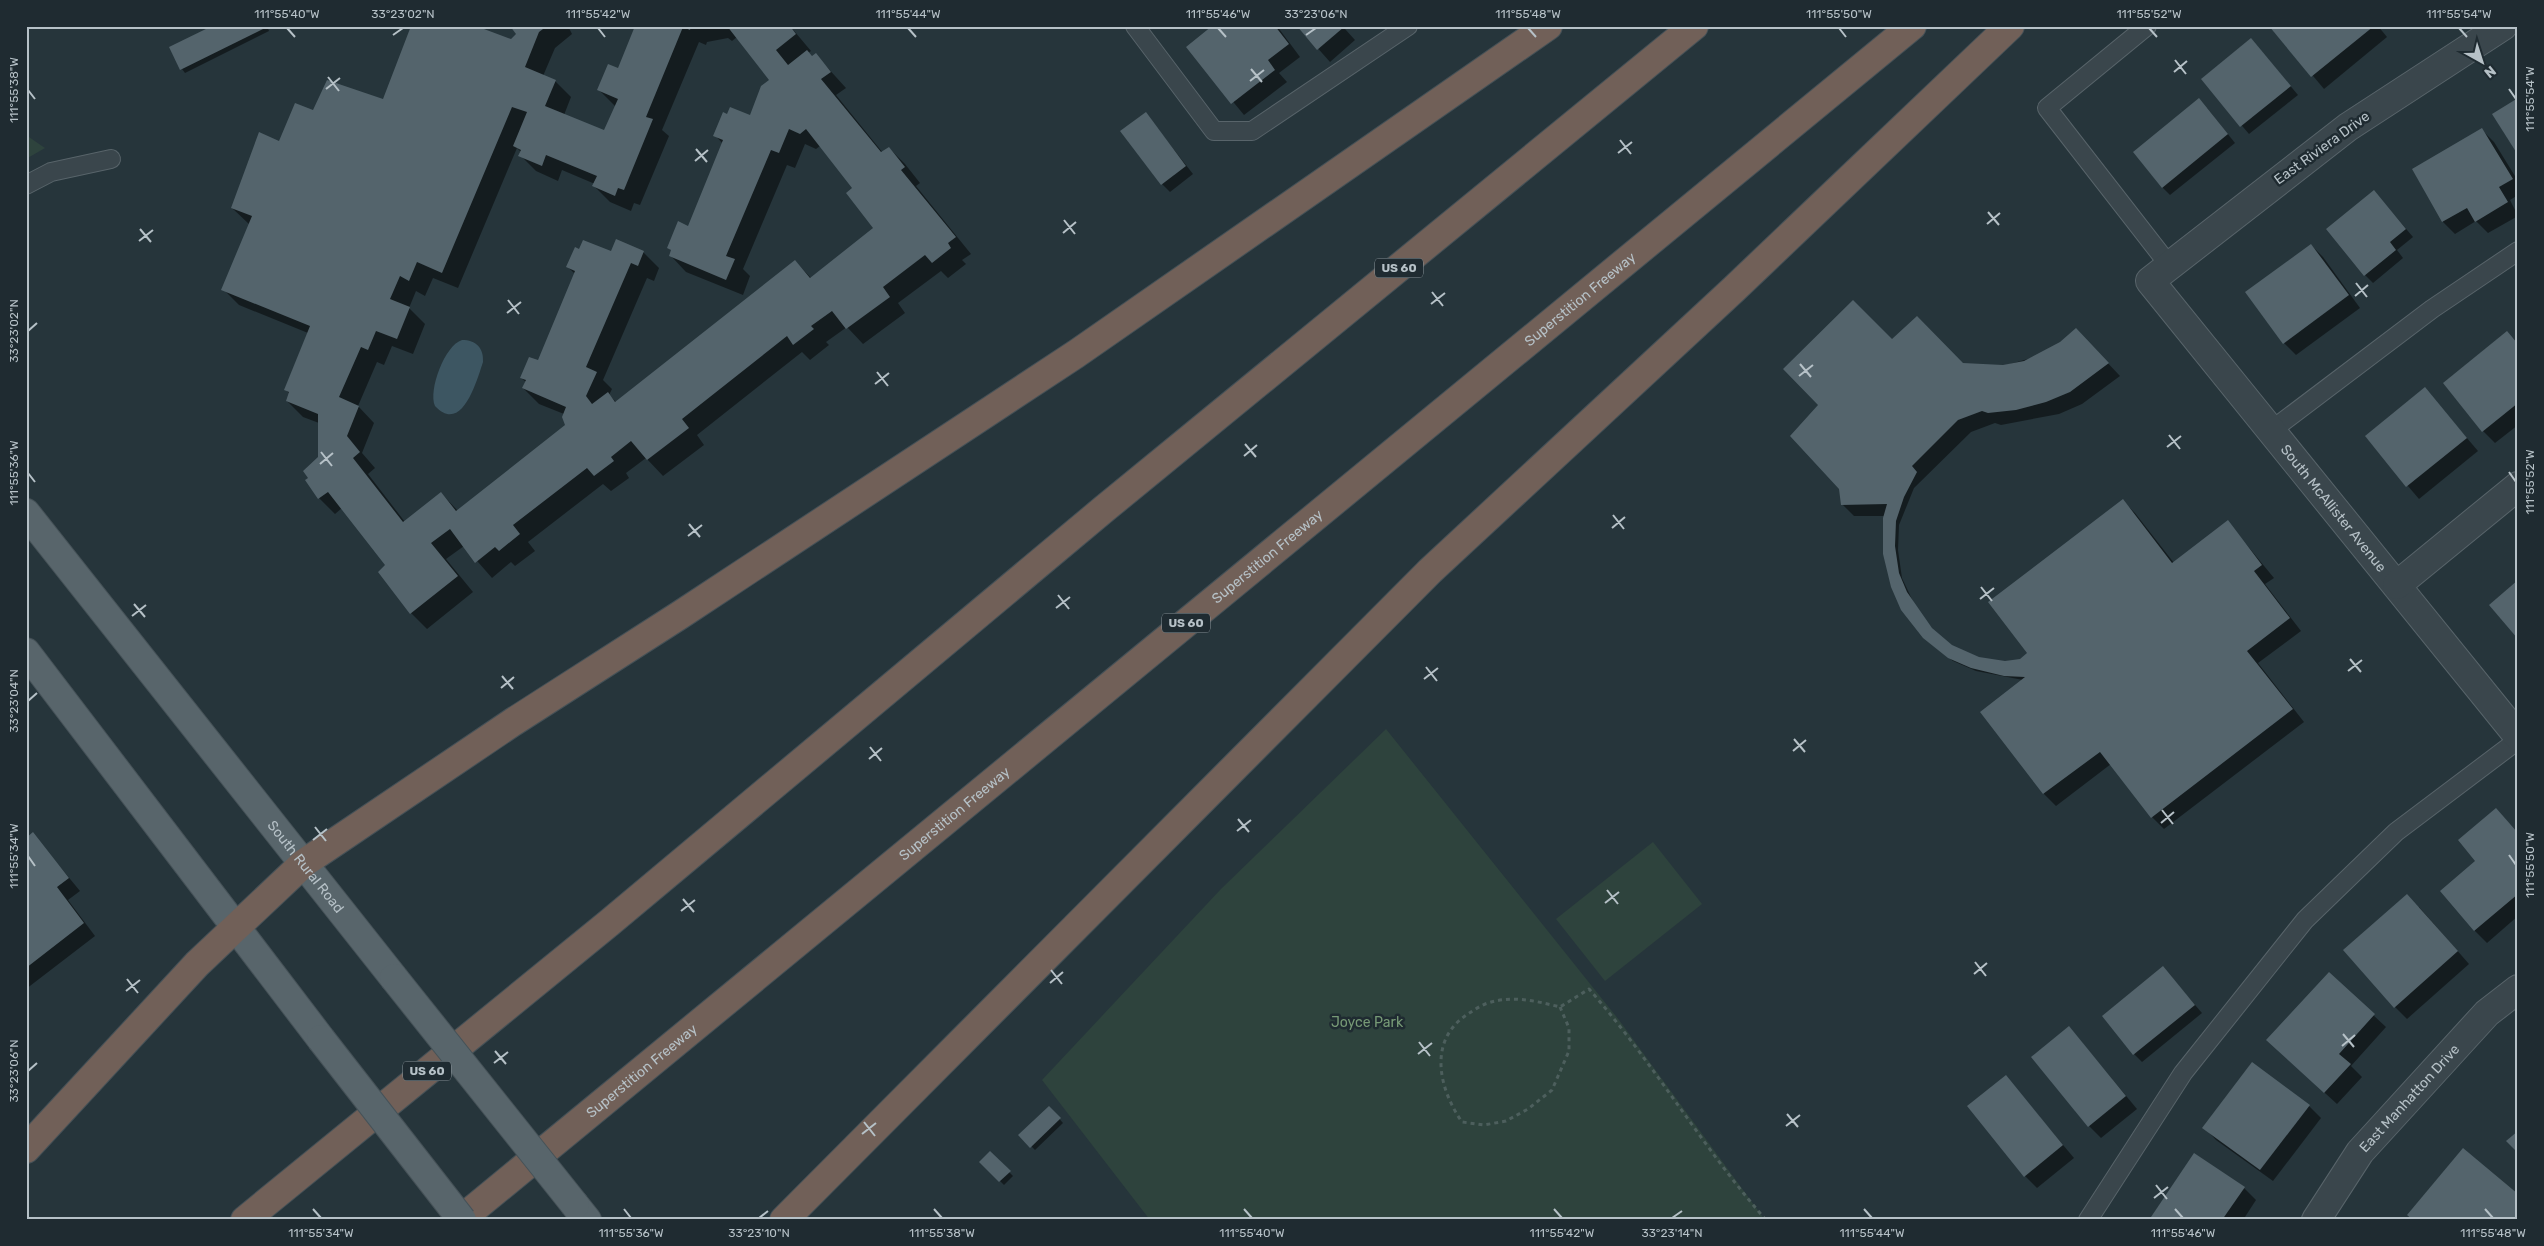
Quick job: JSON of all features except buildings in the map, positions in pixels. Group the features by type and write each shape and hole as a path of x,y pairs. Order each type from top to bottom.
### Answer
{"highway":[{"path":"26,1148 197,964 304,863 513,722 688,610 1076,354 1548,26"},
{"name":"US 60","path":"245,1220 617,916 1119,496 1694,26"},
{"name":"Superstition Freeway","path":"461,1220 1912,26"},
{"path":"784,1220 1430,571 1734,289 2010,26"}],"main road":[{"name":"South Rural Road","path":"26,513 587,1220"},
{"path":"26,652 461,1220"}],"street":[{"name":"East Riviera Drive","path":"2160,273 2348,126 2503,26"},
{"name":"South McAllister Avenue","path":"2160,273 2272,430 2518,736"},
{"path":"2397,584 2518,486"},
{"name":"East Manhatton Drive","path":"2316,1220 2360,1152 2487,1013 2518,988"}],"lane":[{"path":"1135,26 1214,131 1252,131 1408,26"},
{"path":"2147,26 2047,108 2160,273"},
{"path":"26,185 51,172 111,159"},
{"path":"2272,430 2432,308 2518,252"},
{"path":"2088,1220 2184,1073 2306,920 2396,832 2518,740"}],"path":[{"path":"1560,1007 1569,1028 1569,1051 1552,1090 1528,1109 1506,1121 1484,1125 1462,1122 1451,1106 1442,1081 1440,1057 1446,1037 1461,1018 1486,1003 1507,999 1533,1000 1560,1007 1589,989 1613,1016 1731,1180 1766,1220"}],"green space":[{"path":"26,135 45,148 26,159"},
{"name":"Joyce Park","path":"1386,729 1619,1020 1765,1220 1150,1220 1042,1080 1221,889"},
{"path":"1653,842 1702,904 1605,981 1556,919"}],"water":[{"path":"462,340 471,341 478,346 482,353 483,362 467,402 460,410 453,414 445,413 435,406 433,399 436,379 439,369 450,350"}]}
